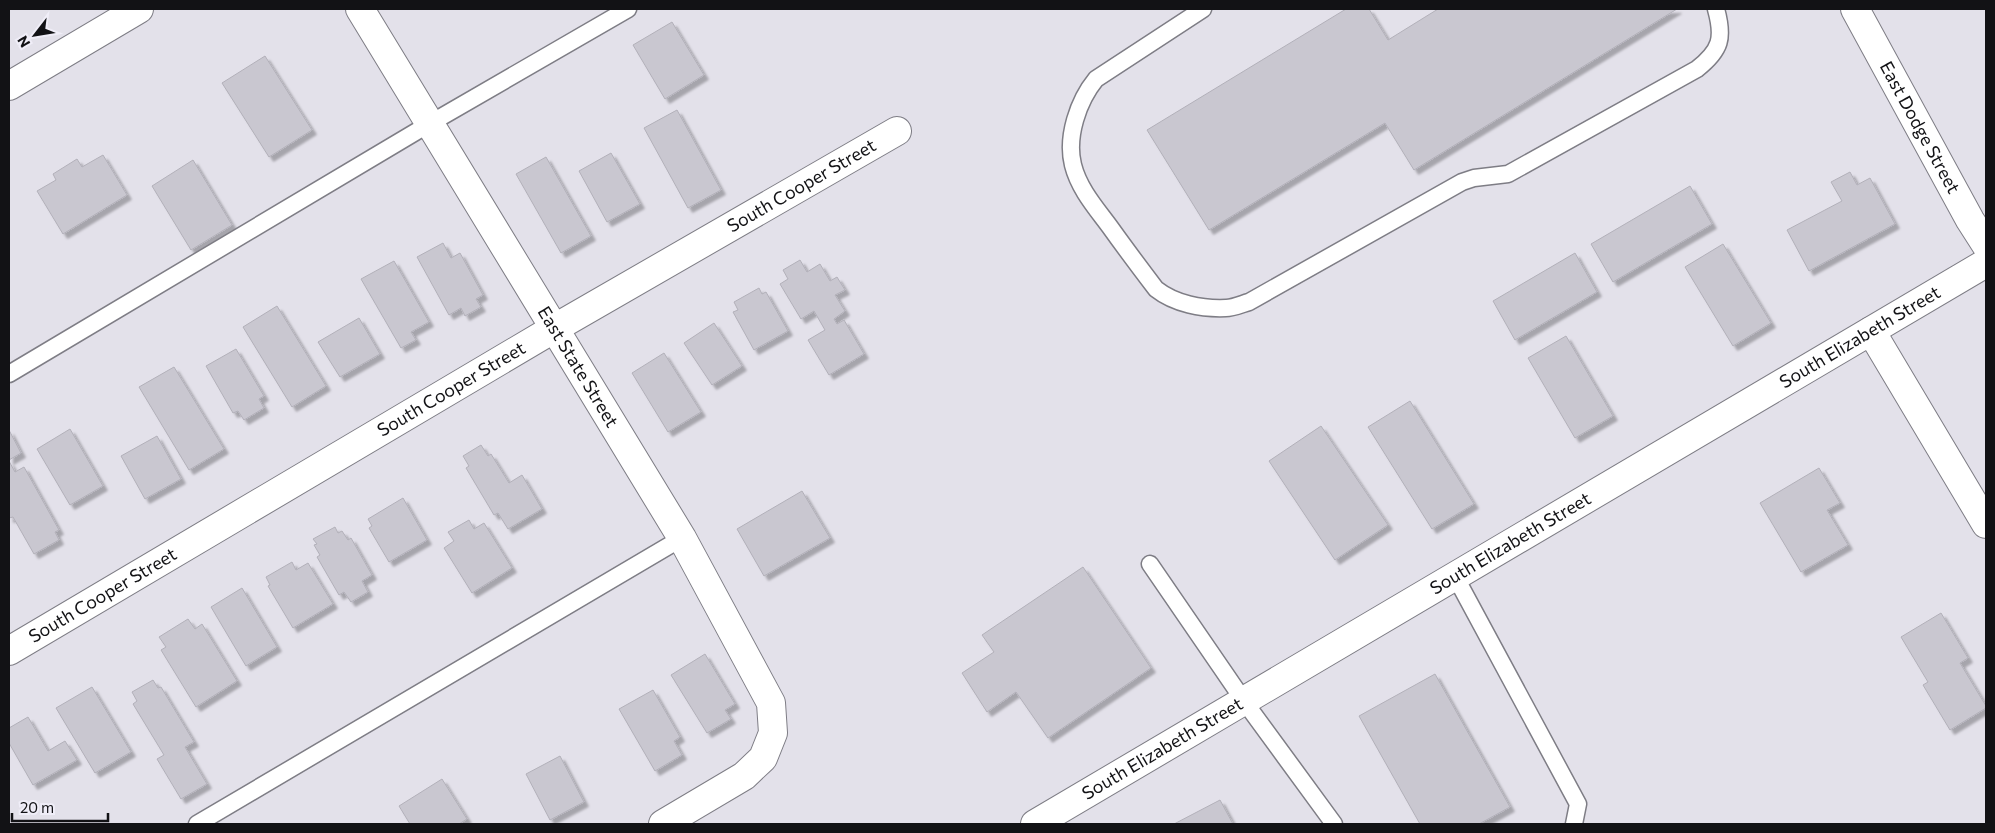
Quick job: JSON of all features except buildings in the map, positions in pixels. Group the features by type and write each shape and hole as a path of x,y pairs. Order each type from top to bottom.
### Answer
{"street":[{"path":"9,86 139,9"},
{"name":"East State Street","path":"360,9 682,538 771,703 773,733 763,758 744,776 663,824"},
{"name":"East Dodge Street","path":"1855,9 1986,246"},
{"name":"South Cooper Street","path":"9,651 555,328 897,131"},
{"name":"South Elizabeth Street","path":"1048,821 1244,701 1986,263"},
{"path":"1871,331 1986,524"}],"lane":[{"path":"9,374 429,124 628,9"},
{"path":"1203,9 1096,79 1085,92 1076,113 1072,143 1073,165 1086,195 1156,289 1176,301 1193,305 1227,308 1249,302 1462,182 1474,178 1508,174 1697,69 1710,59 1719,42 1720,25 1716,9"},
{"path":"197,824 682,538"},
{"path":"1150,564 1244,701 1334,824"},
{"path":"1455,576 1578,804 1574,824"}]}
